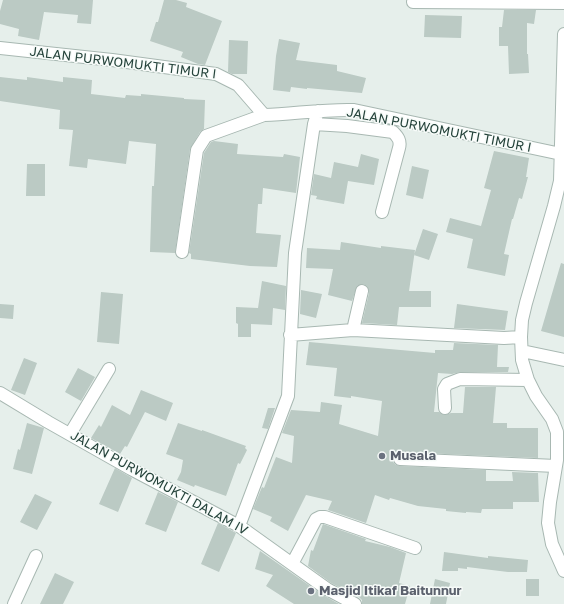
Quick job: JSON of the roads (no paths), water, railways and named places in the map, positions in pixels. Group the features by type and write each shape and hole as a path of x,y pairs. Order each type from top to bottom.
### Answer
{"street":[{"path":"413,2 564,3"},
{"path":"564,34 560,181 526,303 522,320 521,337 524,368 528,380 555,426 557,438 556,466 548,523 552,544 564,571"},
{"name":"JALAN PURWOMUKTI TIMUR I","path":"0,48 104,59 216,74 238,85 264,115 337,110 360,112 561,154"},
{"path":"239,526 288,396 295,253 314,124 318,111"},
{"path":"182,252 197,150 206,136 264,115"},
{"path":"314,124 346,126 393,132 397,136 400,142 399,148 382,212"},
{"path":"353,330 362,291"},
{"path":"290,335 353,330 504,338 521,337"},
{"path":"522,351 564,360"},
{"path":"70,434 108,369"},
{"path":"445,408 444,389 447,384 460,379 528,380"},
{"name":"JALAN PURWOMUKTI DALAM IV","path":"0,392 131,469 239,526 327,589 355,604"},
{"path":"400,459 556,466"},
{"path":"292,564 316,519 320,517 325,517 415,548"},
{"path":"14,604 36,556"}],"place":[{"name":"Musala","path":"382,456"},
{"name":"Masjid Itikaf Baitunnur","path":"311,591"}]}
